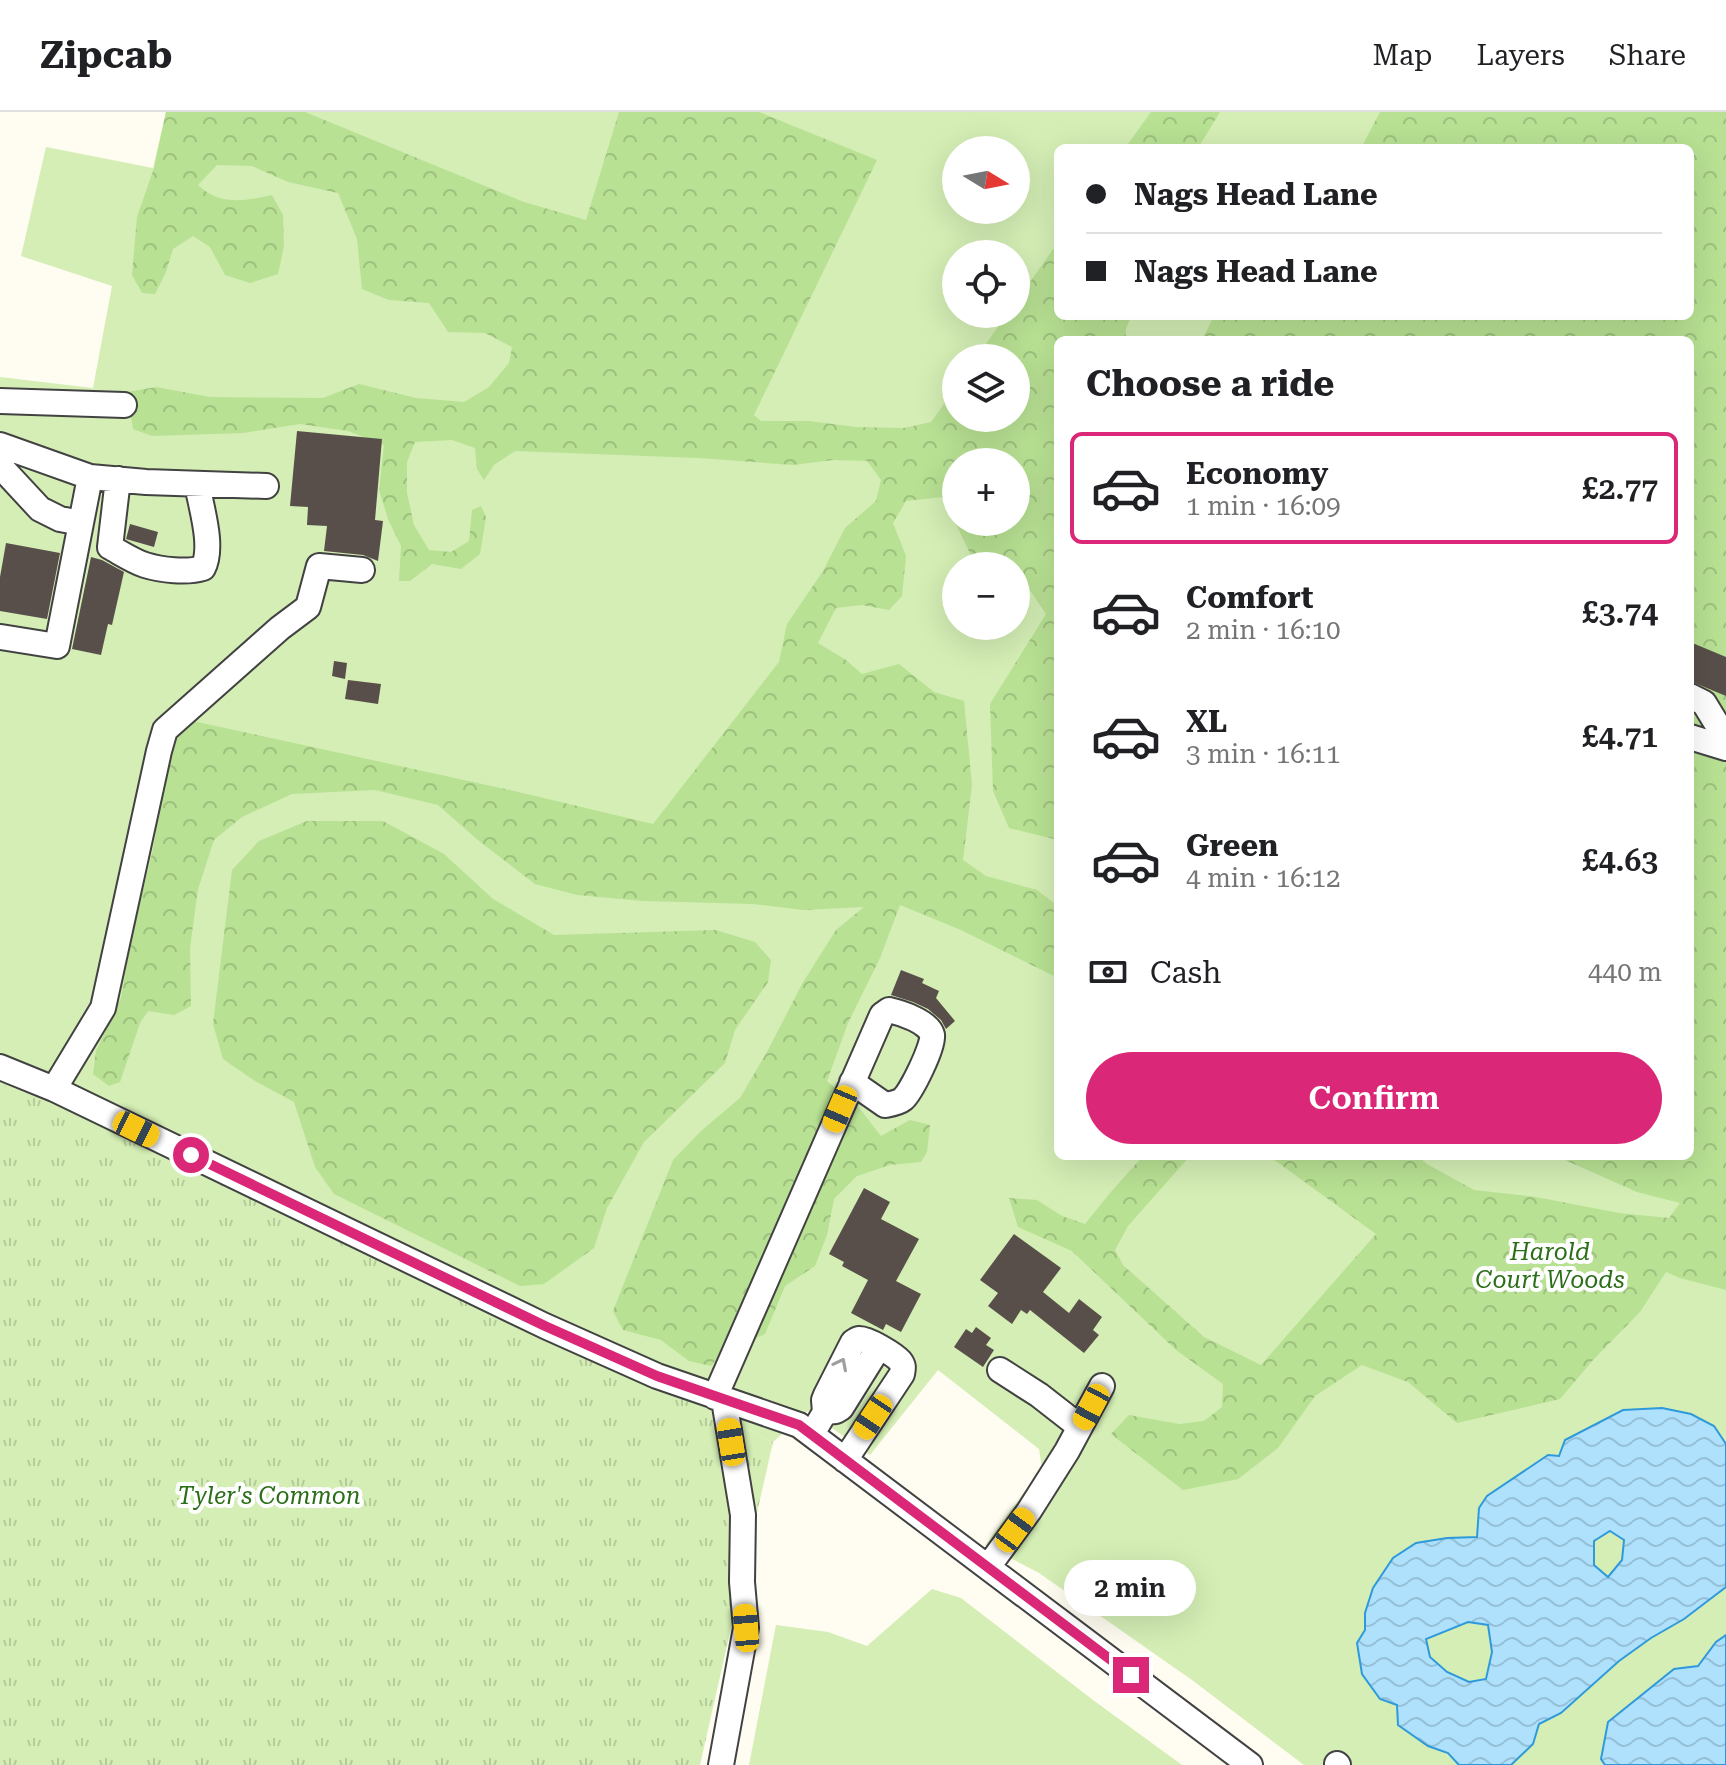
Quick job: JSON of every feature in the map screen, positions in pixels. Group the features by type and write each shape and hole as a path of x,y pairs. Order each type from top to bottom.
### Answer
{"street":[{"path":"0,401 124,405"},
{"path":"0,445 90,477 266,486"},
{"path":"0,466 40,509 80,533 146,565 173,569 197,570 203,568 207,561 197,484"},
{"path":"1,637 57,646 90,477"},
{"path":"110,547 118,479"},
{"path":"54,1089 103,1008 165,730 308,607 319,566 362,570"},
{"path":"1694,698 1704,703 1726,739"},
{"path":"1694,738 1726,748"},
{"path":"0,1067 54,1089 545,1326 657,1376 799,1425 1250,1765"},
{"path":"721,1765 746,1628 742,1582 743,1515 720,1398 852,1082"},
{"path":"812,1434 825,1412 826,1395 853,1342 863,1339 900,1361 902,1374 845,1460"},
{"path":"1000,1370 1080,1427"},
{"path":"988,1567 1067,1451 1102,1386"}],"green space":[{"path":"166,112 1726,112 1726,1765 1304,1765 1192,1680 1039,1573 985,1545 1042,1468 1039,1449 938,1370 870,1455 808,1411 773,1442 530,1318 0,1083 0,377 93,388 112,286 21,256 46,147 153,168"},
{"path":"166,112 305,112 524,202 586,220 619,112 759,112 877,160 754,415 761,421 904,428 931,422 942,407 942,432 1030,432 1030,344 986,344 997,328 1030,328 1030,282 1054,248 1054,320 1129,320 1126,336 1054,336 1054,839 1009,828 993,791 990,704 1046,614 1030,590 1030,552 969,552 962,536 1030,536 1030,448 942,448 942,497 906,501 893,523 906,556 902,596 889,610 862,605 836,608 818,643 862,674 899,664 934,692 964,701 972,785 963,860 986,876 1037,890 1054,903 1054,976 961,930 900,905 880,958 848,1023 827,1081 860,1109 881,1136 910,1120 930,1125 927,1152 921,1162 890,1165 857,1176 834,1199 827,1235 815,1266 785,1286 765,1334 723,1352 711,1366 689,1361 661,1340 623,1330 613,1311 673,1160 740,1098 802,984 836,930 864,907 803,910 753,904 643,901 577,895 535,884 438,805 375,790 292,794 242,817 214,840 198,889 190,948 191,1006 174,1015 148,1011 140,1023 120,1082 109,1086 93,1074 96,1051 121,998 130,944 153,849 170,738 188,720 653,824 779,662 787,624 823,571 845,528 876,501 881,480 867,461 833,460 793,465 515,451 494,465 484,480 477,469 475,448 452,440 415,442 407,462 407,493 414,525 429,550 451,552 469,541 472,510 481,506 486,517 480,554 461,569 432,564 410,581 399,581 401,546 379,490 384,445 348,431 300,424 243,433 152,436 133,429 127,392 156,387 210,397 323,398 359,384 416,398 464,402 489,387 509,363 512,347 485,333 448,332 429,303 389,300 362,289 357,239 338,193 288,182 252,166 217,165 198,185 224,199 242,200 272,195 283,215 284,246 278,274 250,283 225,275 210,247 193,236 173,249 155,294 142,293 132,275 137,217 154,168"},
{"path":"1151,112 1220,112 1200,144 1128,144"},
{"name":"Harold Court Woods","path":"1380,112 1726,112 1726,1290 1666,1272 1640,1312 1560,1399 1457,1423 1408,1382 1362,1365 1315,1396 1278,1448 1238,1479 1183,1490 1111,1434 1129,1415 1179,1424 1204,1421 1222,1407 1223,1384 1176,1350 1072,1251 1018,1227 1009,1198 1037,1200 1062,1216 1085,1224 1139,1160 1186,1160 1128,1226 1115,1250 1123,1265 1204,1337 1261,1365 1376,1234 1274,1160 1422,1160 1474,1190 1669,1218 1680,1203 1637,1192 1565,1160 1694,1160 1694,336 1204,336 1212,320 1694,320 1694,144 1363,144"},
{"path":"307,821 383,821 444,854 493,899 554,935 716,930 755,942 771,960 768,982 735,1030 725,1063 644,1142 607,1208 594,1248 544,1284 520,1286 334,1194 315,1167 294,1102 223,1059 213,1024 232,870 259,841"},
{"name":"Tyler's Common","path":"0,1083 237,1184 530,1318 773,1442 700,1765 0,1765"},
{"path":"932,1589 961,1598 1182,1765 749,1765 776,1625 828,1632 867,1646"}],"water":[{"path":"1662,1408 1691,1414 1714,1426 1726,1444 1726,1587 1684,1619 1619,1661 1561,1713 1539,1724 1533,1744 1511,1765 1459,1765 1448,1753 1428,1746 1398,1725 1397,1705 1380,1699 1362,1674 1357,1643 1365,1630 1365,1613 1373,1588 1393,1558 1416,1543 1477,1537 1479,1508 1487,1496 1548,1455 1559,1456 1565,1440 1623,1410","holes":["1610,1531 1624,1540 1622,1560 1608,1577 1594,1565 1594,1541","1468,1622 1488,1625 1492,1652 1486,1679 1469,1682 1447,1672 1430,1657 1426,1639"]},
{"path":"1726,1635 1726,1765 1605,1765 1601,1759 1608,1722 1674,1669 1698,1666 1716,1642"}],"building":[{"path":"297,431 382,439 375,520 383,521 378,561 363,555 324,551 327,526 307,525 308,507 290,506"},
{"path":"130,524 158,532 154,547 126,539"},
{"path":"6,543 60,553 47,619 0,611 0,577"},
{"path":"91,557 124,572 112,625 108,624 101,655 72,649"},
{"path":"1694,644 1726,657 1726,696 1694,683"},
{"path":"334,661 347,663 345,679 332,676"},
{"path":"348,680 381,684 378,704 345,699"},
{"path":"901,970 924,979 922,983 939,991 936,998 955,1021 946,1029 928,1009 891,995"},
{"path":"864,1188 890,1202 881,1219 919,1239 896,1281 921,1294 901,1332 886,1324 883,1330 851,1313 868,1280 842,1266 844,1262 829,1254"},
{"path":"1014,1234 1061,1268 1043,1292 1069,1313 1079,1299 1102,1317 1093,1330 1099,1335 1084,1353 1030,1310 1027,1314 1021,1310 1012,1324 988,1306 998,1293 980,1280"},
{"path":"976,1327 991,1338 986,1345 994,1350 983,1367 954,1347 966,1329 972,1333"}],"route":[{"path":"191,1155 545,1326 657,1376 799,1425 1131,1675"}]}
